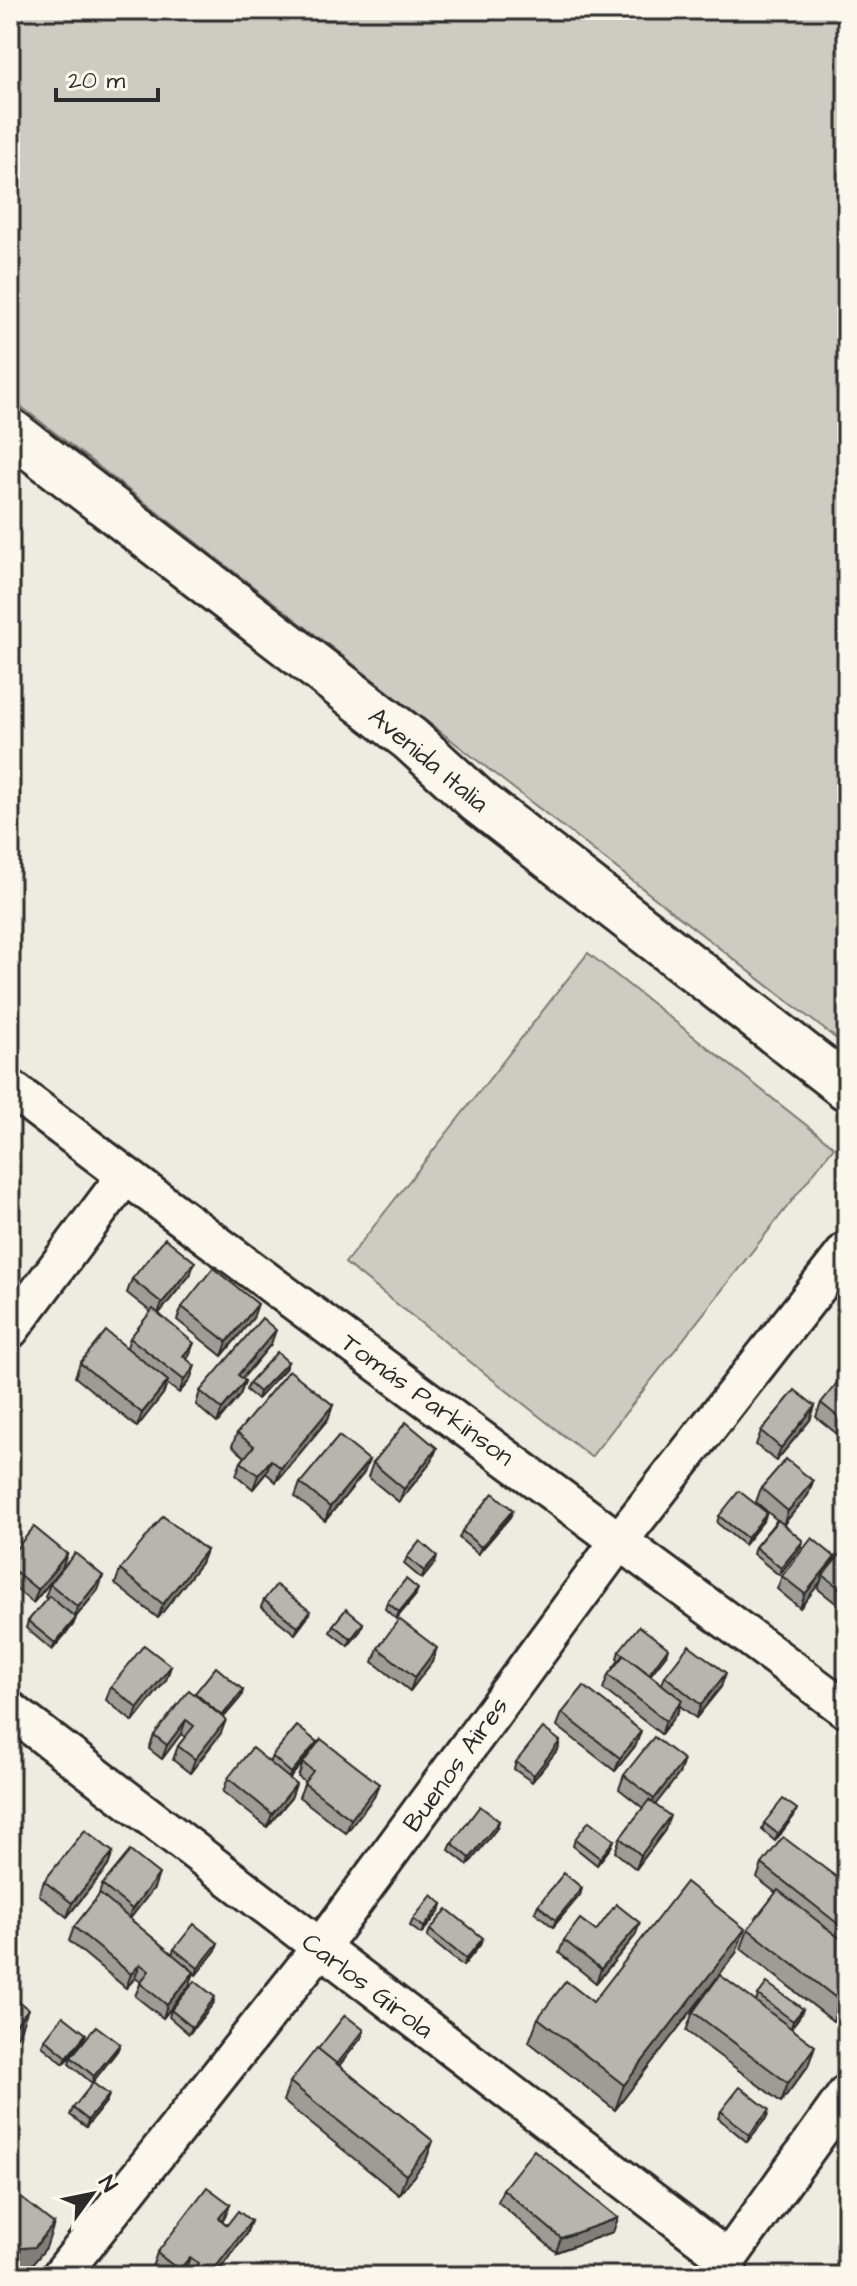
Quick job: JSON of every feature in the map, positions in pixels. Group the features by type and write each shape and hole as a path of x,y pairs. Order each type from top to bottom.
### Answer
{"main road":[{"name":"Avenida Italia","path":"10,431 410,739 479,802 847,1088"}],"street":[{"name":"Tomás Parkinson","path":"10,1088 847,1710"},
{"path":"10,1330 125,1176"},
{"name":"Buenos Aires","path":"60,2276 320,1948 620,1540 847,1250"},
{"name":"Carlos Girola","path":"10,1710 728,2267"},
{"path":"728,2267 847,2093"}],"shaded area":[{"path":"10,10 847,10 847,1047 10,398"},
{"path":"588,953 834,1147 591,1457 345,1263"}],"building":[{"path":"165,1238 195,1262 162,1303 132,1279"},
{"path":"213,1268 258,1304 227,1342 182,1307"},
{"path":"153,1309 194,1343 183,1356 195,1366 184,1380 130,1338"},
{"path":"262,1318 276,1330 238,1375 245,1381 222,1409 200,1391"},
{"path":"106,1331 168,1381 142,1413 80,1363"},
{"path":"277,1352 288,1362 259,1392 249,1383"},
{"path":"289,1370 333,1405 281,1468 271,1460 258,1475 241,1462 254,1446 237,1433"},
{"path":"845,1373 847,1375 847,1424 821,1403"},
{"path":"795,1390 815,1406 781,1448 761,1431"},
{"path":"406,1422 437,1448 404,1489 373,1463"},
{"path":"339,1436 369,1460 330,1507 300,1483"},
{"path":"786,1459 813,1481 788,1511 761,1488"},
{"path":"739,1491 767,1513 747,1538 719,1516"},
{"path":"493,1493 513,1510 481,1547 462,1531"},
{"path":"163,1516 206,1550 163,1604 120,1570"},
{"path":"778,1520 803,1541 781,1568 755,1547"},
{"path":"34,1527 67,1554 38,1590 10,1567 10,1556"},
{"path":"812,1538 835,1557 805,1594 782,1576"},
{"path":"420,1541 437,1556 424,1571 407,1557"},
{"path":"847,1546 847,1594 823,1575"},
{"path":"75,1553 103,1576 78,1607 50,1584"},
{"path":"406,1579 418,1589 399,1612 387,1602"},
{"path":"276,1585 310,1611 298,1627 264,1600"},
{"path":"49,1596 76,1618 55,1643 28,1621"},
{"path":"346,1609 363,1623 351,1639 333,1625"},
{"path":"399,1619 437,1648 415,1677 378,1648"},
{"path":"639,1626 668,1648 649,1674 619,1651"},
{"path":"144,1645 171,1666 138,1708 111,1687"},
{"path":"689,1645 726,1673 701,1705 665,1676"},
{"path":"624,1655 682,1700 666,1721 608,1675"},
{"path":"216,1667 243,1690 222,1716 195,1693"},
{"path":"584,1686 641,1731 620,1758 562,1713"},
{"path":"189,1690 226,1720 195,1759 178,1746 194,1726 186,1720 167,1745 154,1735"},
{"path":"297,1726 317,1742 291,1773 272,1756"},
{"path":"543,1728 560,1741 534,1775 516,1762"},
{"path":"654,1737 684,1760 654,1799 624,1775"},
{"path":"321,1739 379,1784 351,1819 304,1783 313,1771 303,1763"},
{"path":"252,1748 296,1784 272,1814 228,1778"},
{"path":"783,1799 797,1809 778,1834 764,1823"},
{"path":"649,1800 670,1816 641,1855 620,1838"},
{"path":"480,1806 499,1821 470,1858 452,1843"},
{"path":"589,1821 614,1840 600,1858 575,1839"},
{"path":"85,1830 113,1852 72,1903 44,1881"},
{"path":"783,1837 847,1885 847,1931 762,1864"},
{"path":"130,1851 159,1874 132,1909 102,1885"},
{"path":"564,1873 582,1888 556,1920 538,1905"},
{"path":"686,1882 745,1929 624,2085 538,2018 566,1981 593,2002"},
{"path":"778,1890 847,1944 847,1992 840,2001 748,1929"},
{"path":"100,1894 194,1972 167,2005 140,1983 149,1971 140,1964 131,1974 74,1927"},
{"path":"432,1895 442,1904 424,1927 413,1919"},
{"path":"616,1904 640,1923 601,1969 564,1940 580,1919 596,1931"},
{"path":"447,1909 483,1938 466,1959 430,1930"},
{"path":"194,1924 218,1943 198,1968 174,1949"},
{"path":"720,1975 815,2046 788,2083 693,2012"},
{"path":"195,1981 215,1997 192,2027 171,2010"},
{"path":"767,1983 803,2009 793,2021 758,1995"},
{"path":"10,1995 28,2009 10,2032"},
{"path":"345,2015 364,2030 337,2064 318,2049"},
{"path":"63,2016 86,2034 67,2057 45,2039"},
{"path":"96,2026 120,2044 94,2076 71,2057"},
{"path":"317,2048 433,2141 406,2175 290,2082"},
{"path":"93,2083 109,2095 88,2120 73,2108"},
{"path":"740,2087 769,2110 749,2135 721,2111"},
{"path":"534,2150 618,2218 561,2238 503,2189"},
{"path":"207,2187 230,2204 219,2218 227,2225 238,2211 251,2221 209,2276 190,2257 179,2270 157,2253"},
{"path":"10,2189 54,2224 35,2247 10,2249"}]}
